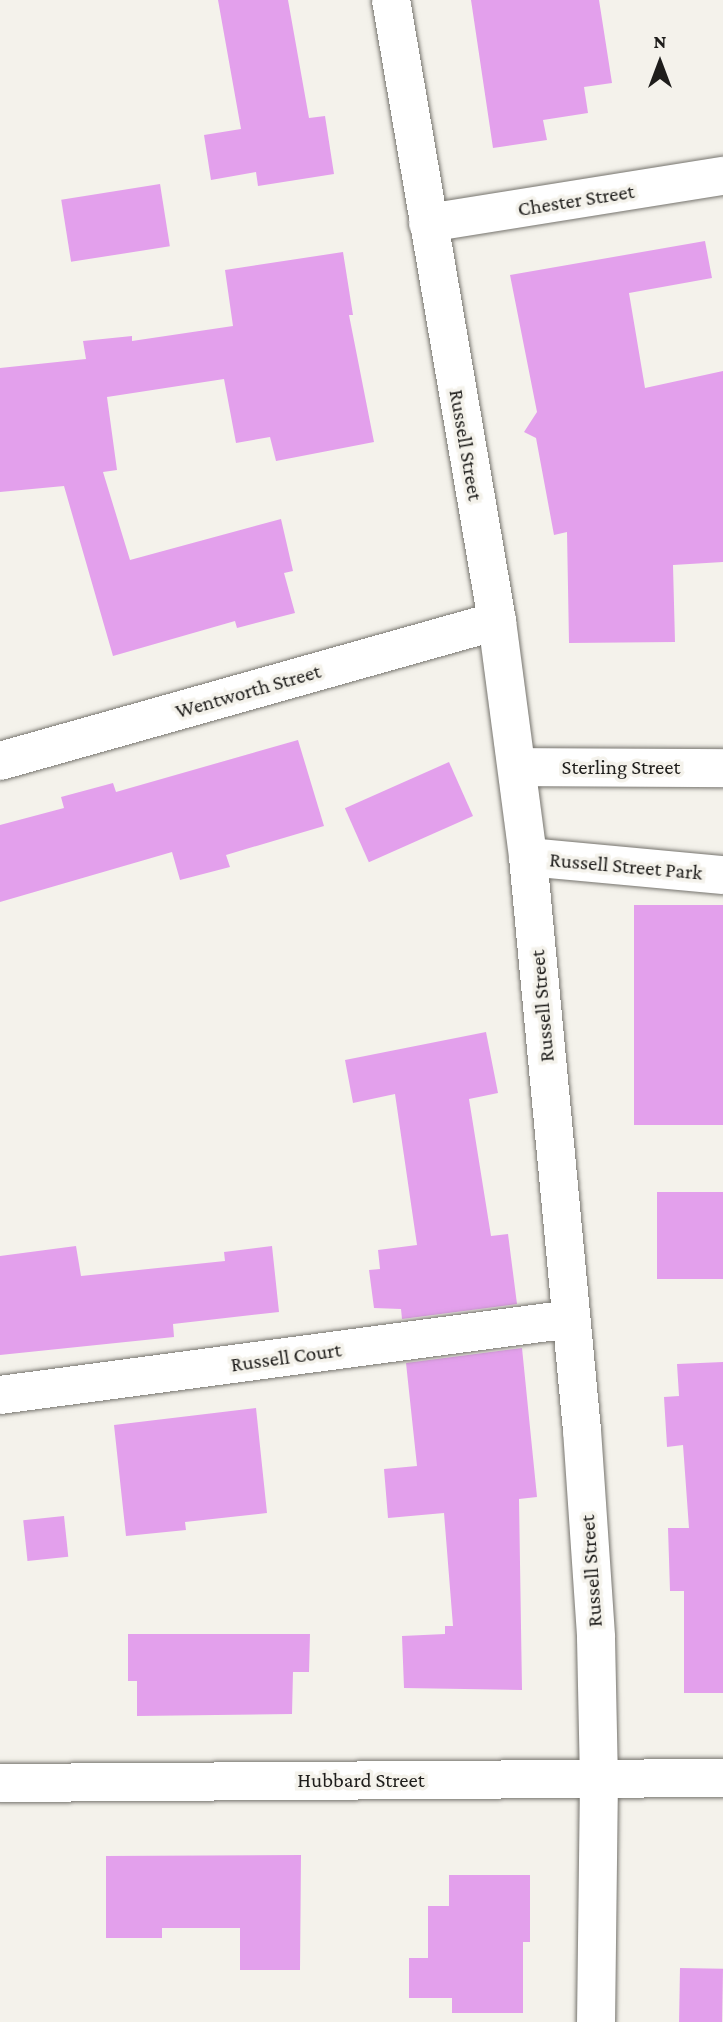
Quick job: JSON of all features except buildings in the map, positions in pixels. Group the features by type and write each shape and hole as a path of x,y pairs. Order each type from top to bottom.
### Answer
{"street":[{"name":"Russell Street","path":"391,0 497,621 519,766 571,1319 596,1638 599,1779 596,2022"},
{"name":"Chester Street","path":"428,223 723,176"},
{"name":"Wentworth Street","path":"0,761 497,621"},
{"name":"Sterling Street","path":"519,766 723,768"},
{"name":"Russell Street Park","path":"528,857 723,875"},
{"name":"Russell Court","path":"0,1395 571,1319"},
{"name":"Hubbard Street","path":"0,1783 723,1778"}]}
